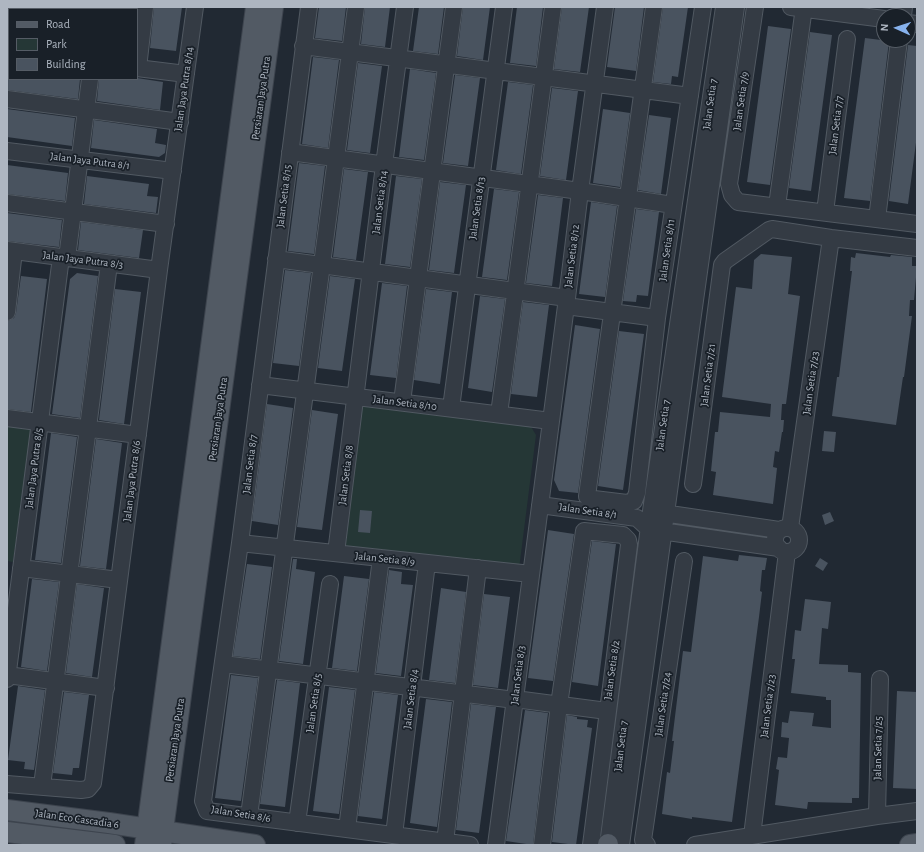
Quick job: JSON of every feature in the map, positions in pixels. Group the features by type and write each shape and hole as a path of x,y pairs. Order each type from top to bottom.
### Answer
{"main road":[{"name":"Persiaran Jaya Putra","path":"161,787 256,7"},
{"name":"Persiaran Jaya Putra","path":"154,838 273,7"},
{"path":"109,823 134,816 161,787 178,823 183,828 199,837"},
{"name":"Jalan Eco Cascadia 6","path":"7,810 109,823 154,838 199,837 256,845"},
{"name":"Jalan Eco Cascadia 6","path":"7,832 111,845"},
{"path":"910,845 917,844"}],"street":[{"path":"138,60 145,7"},
{"name":"Jalan Jaya Putra 8/14","path":"173,171 195,7"},
{"name":"Jalan Setia 8/15","path":"260,385 309,7"},
{"path":"249,816 356,7"},
{"name":"Jalan Setia 8/14","path":"356,397 405,7"},
{"path":"402,402 454,7"},
{"name":"Jalan Setia 8/13","path":"451,408 504,7"},
{"path":"499,414 553,7"},
{"name":"Jalan Setia 8/12","path":"540,505 605,7"},
{"path":"612,312 654,7"},
{"name":"Jalan Setia 8/11","path":"612,312 587,496 594,499 627,502 634,501 637,493 657,318 702,7"},
{"name":"Jalan Setia 7","path":"644,515 724,7"},
{"name":"Jalan Setia 7","path":"610,844 656,530 667,514 736,7"},
{"name":"Jalan Setia 7/9","path":"755,7 729,184 732,195 738,202 777,206"},
{"path":"876,17 849,11 800,8 777,206 917,224"},
{"name":"Jalan Setia 7/7","path":"825,212 847,39"},
{"path":"303,46 447,65 595,82 690,96"},
{"path":"877,219 898,48"},
{"path":"138,68 186,74"},
{"name":"Jalan Jaya Putra 8/5","path":"7,676 40,423 64,258 73,211 90,80"},
{"path":"7,99 180,122"},
{"name":"Jalan Jaya Putra 8/1","path":"7,151 173,171"},
{"path":"290,152 674,205"},
{"name":"Jalan Jaya Putra 8/6","path":"42,786 81,790 88,789 92,784 106,688 173,171"},
{"path":"7,203 166,224"},
{"name":"Jalan Setia 7/21","path":"693,484 722,265 725,260 772,229 831,238"},
{"path":"831,238 917,248"},
{"name":"Jalan Setia 7/23","path":"785,529 831,238"},
{"path":"7,312 11,251"},
{"name":"Jalan Jaya Putra 8/3","path":"11,251 159,270"},
{"path":"276,259 515,292 612,312 657,318"},
{"path":"7,784 42,786 109,264"},
{"name":"Jalan Setia 8/10","path":"260,385 551,421"},
{"name":"Jalan Setia 8/7","path":"240,543 260,385"},
{"name":"Jalan Setia 8/8","path":"336,553 356,397"},
{"path":"7,418 138,435"},
{"name":"Jalan Setia 8/1","path":"540,505 644,515 667,514 785,529"},
{"name":"Jalan Setia 8/3","path":"496,845 540,505"},
{"path":"644,515 656,530 783,550 794,550 799,543 798,536 794,530 785,529 775,537 775,541 783,550"},
{"path":"695,536 697,518"},
{"name":"Jalan Setia 8/2","path":"559,705 584,531 623,535 628,540 629,546 607,711 610,844"},
{"name":"Jalan Setia 8/9","path":"240,543 531,574"},
{"name":"Jalan Setia 8/6","path":"240,543 203,802 207,811 470,845"},
{"name":"Jalan Setia 7/23","path":"752,836 783,550"},
{"path":"347,829 381,558"},
{"name":"Jalan Setia 7/24","path":"647,845 643,840 684,561"},
{"name":"Jalan Setia 8/4","path":"394,835 428,563"},
{"path":"21,568 119,580"},
{"path":"445,842 478,568"},
{"name":"Jalan Setia 8/5","path":"297,822 330,584"},
{"path":"223,664 607,711"},
{"path":"7,676 106,688"},
{"name":"Jalan Setia 7/25","path":"877,816 880,679"},
{"path":"542,845 559,705"},
{"path":"695,845 917,811"}],"green space":[{"path":"362,405 530,425 536,435 519,569 345,550"},
{"path":"7,425 31,428 13,562 7,561"}],"building":[{"path":"154,7 182,7 176,51 150,48"},
{"path":"319,7 346,7 342,41 315,38"},
{"path":"365,7 390,7 385,47 361,44"},
{"path":"419,7 444,7 438,54 413,51"},
{"path":"463,7 490,7 483,60 457,56"},
{"path":"517,7 543,7 536,66 510,63"},
{"path":"562,7 589,7 580,72 554,69"},
{"path":"615,7 644,7 636,71 607,67"},
{"path":"663,7 688,7 678,77 672,76 671,84 653,82"},
{"path":"768,26 791,29 770,185 747,182"},
{"path":"810,32 832,35 811,191 789,188"},
{"path":"865,38 876,39 876,48 888,48 870,201 844,198"},
{"path":"917,46 917,135 908,204 889,201 908,48 916,48"},
{"path":"313,57 339,60 328,148 302,144"},
{"path":"358,63 382,66 370,153 347,150"},
{"path":"410,69 436,73 424,160 399,157"},
{"path":"455,75 480,78 468,166 443,163"},
{"path":"138,78 163,82 160,110 97,101 99,80 138,80"},
{"path":"7,79 80,80 78,99 7,90"},
{"path":"508,82 533,85 521,174 496,170"},
{"path":"552,88 578,91 566,180 540,176"},
{"path":"7,109 75,118 72,146 7,137"},
{"path":"603,109 630,113 620,187 593,183"},
{"path":"649,115 671,118 661,194 638,190"},
{"path":"94,120 157,129 155,143 166,145 165,153 159,157 91,148"},
{"path":"299,163 325,166 314,254 288,251"},
{"path":"7,165 68,173 65,201 7,194"},
{"path":"344,169 368,172 356,260 333,257"},
{"path":"87,176 149,184 147,196 158,197 156,213 84,204"},
{"path":"396,176 422,179 410,267 385,264"},
{"path":"440,182 466,185 454,273 429,270"},
{"path":"494,189 519,192 507,280 482,277"},
{"path":"538,195 563,198 552,286 526,283"},
{"path":"591,202 617,206 605,297 579,294"},
{"path":"636,209 659,212 648,296 637,295 636,302 623,301"},
{"path":"7,213 62,220 59,247 7,241"},
{"path":"81,222 143,230 139,258 78,250"},
{"path":"856,253 890,257 891,255 912,257 912,266 917,266 914,300 910,300 909,316 912,316 896,425 832,416 837,377 839,377 852,271 850,271 851,257 855,258"},
{"path":"761,254 792,257 788,294 800,296 786,404 782,404 781,420 784,420 783,432 779,452 775,451 773,467 777,468 773,504 713,495 716,472 711,471 715,432 718,432 720,412 770,417 771,404 722,397 736,287 752,289 754,260"},
{"path":"285,270 311,273 299,366 273,363"},
{"path":"77,273 98,276 80,418 52,414 70,279"},
{"path":"21,276 47,279 31,412 7,409 7,330 8,321 14,318 16,313"},
{"path":"330,276 355,279 342,371 318,368"},
{"path":"382,283 407,286 396,378 370,375"},
{"path":"115,289 141,292 124,424 99,420"},
{"path":"426,289 452,292 440,384 414,380"},
{"path":"480,296 505,299 492,392 468,388"},
{"path":"523,302 549,305 537,397 511,394"},
{"path":"575,325 600,329 578,493 559,491 554,480"},
{"path":"619,331 644,334 623,490 598,486"},
{"path":"267,404 293,408 278,525 252,521"},
{"path":"312,410 338,414 322,530 297,527"},
{"path":"824,431 836,432 834,452 822,451"},
{"path":"51,433 77,437 61,563 35,560"},
{"path":"96,439 122,443 106,569 80,566"},
{"path":"360,510 372,511 370,533 358,532"},
{"path":"830,512 834,521 825,525 822,515"},
{"path":"548,530 574,534 553,681 528,678"},
{"path":"592,541 616,544 598,686 572,682"},
{"path":"739,555 767,558 765,570 762,570 760,591 762,592 732,822 692,817 692,819 662,814 667,772 670,773 674,741 672,741 683,651 691,652 703,556 738,561"},
{"path":"820,558 828,563 823,571 815,566"},
{"path":"293,559 297,559 296,569 315,572 303,664 279,661"},
{"path":"247,564 272,567 260,659 233,656"},
{"path":"389,570 402,572 401,584 413,585 401,676 376,673"},
{"path":"344,576 369,579 357,671 332,668"},
{"path":"32,579 59,582 47,671 21,667"},
{"path":"77,584 104,588 92,677 66,673"},
{"path":"441,588 466,592 455,683 429,680"},
{"path":"484,594 510,597 498,688 473,685"},
{"path":"805,599 831,602 828,629 822,628 819,664 848,665 848,672 861,673 859,798 852,798 852,803 808,802 807,809 775,805 779,770 776,769 778,757 787,758 789,738 781,737 782,722 788,723 790,711 814,713 812,726 831,728 831,700 826,700 826,697 791,693 795,659 792,659 795,630 801,631"},
{"path":"231,675 258,678 241,801 215,798"},
{"path":"277,680 300,683 285,807 260,804"},
{"path":"18,686 45,690 34,770 24,769 25,762 8,760"},
{"path":"329,687 355,690 339,814 313,811"},
{"path":"897,691 917,692 917,789 893,788"},
{"path":"64,692 89,695 79,768 73,768 72,775 53,773"},
{"path":"374,692 398,695 382,819 358,816"},
{"path":"426,699 452,702 437,827 410,823"},
{"path":"471,704 496,707 479,833 456,830"},
{"path":"525,710 548,713 533,845 506,841"},
{"path":"567,715 577,717 577,719 588,720 587,727 592,728 576,845 552,842"}]}
